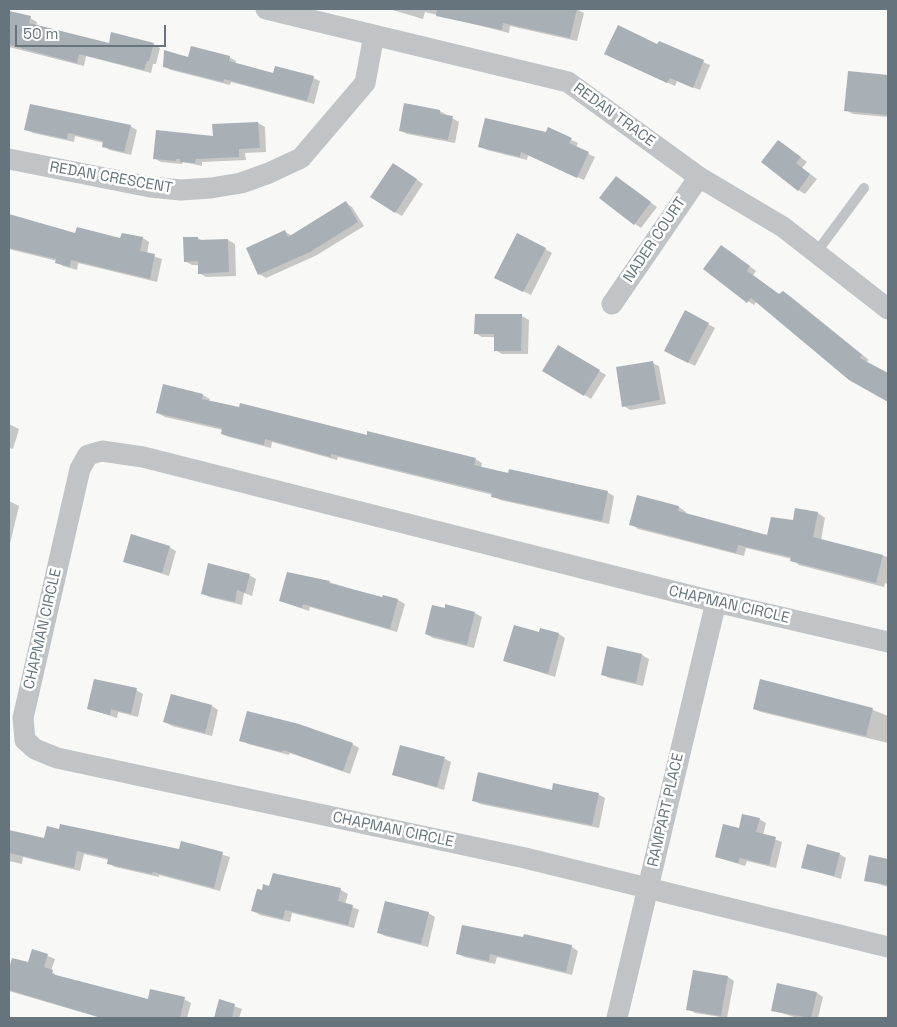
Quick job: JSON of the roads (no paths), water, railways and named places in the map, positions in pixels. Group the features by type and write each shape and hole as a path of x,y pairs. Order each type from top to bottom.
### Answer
{"street":[{"name":"REDAN TRACE","path":"266,9 568,82 699,177 784,227 888,309"},
{"name":"REDAN CRESCENT","path":"9,159 150,187 181,190 241,183 270,173 301,158 365,83 374,34"},
{"name":"NADER COURT","path":"612,304 699,177"},
{"name":"CHAPMAN CIRCLE","path":"888,642 716,602 143,458 102,451 88,455 80,469 23,718 25,740 35,749 57,758 525,858 888,947"},
{"name":"RAMPART PLACE","path":"617,1018 716,602"}],"lane":[{"path":"816,253 864,188"}]}
